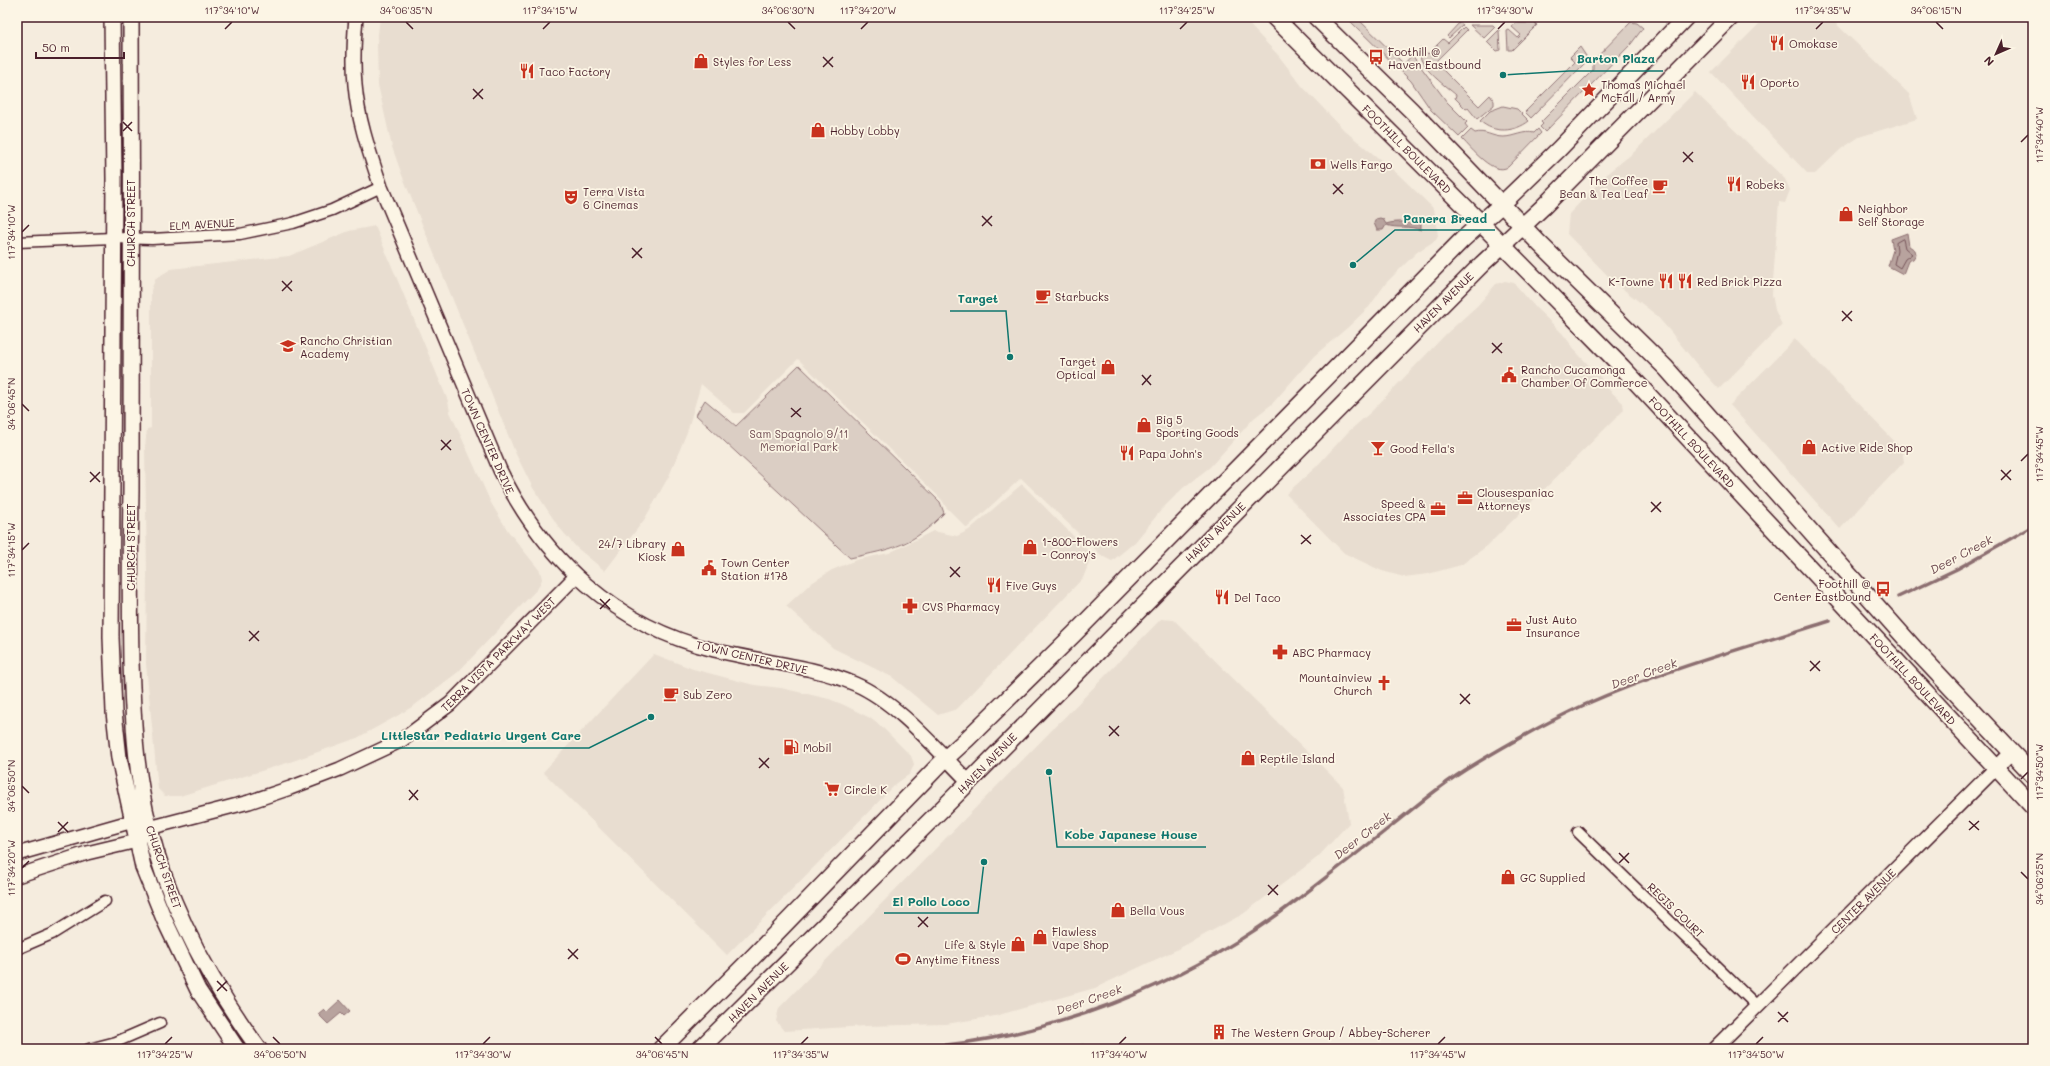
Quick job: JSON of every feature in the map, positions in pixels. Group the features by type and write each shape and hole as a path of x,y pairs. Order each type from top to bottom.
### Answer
{"main road":[{"name":"CHURCH STREET","path":"112,17 113,238 111,637 114,712 119,758 143,867 158,904 198,990 237,1049"},
{"name":"CHURCH STREET","path":"131,17 130,611 132,711 135,750 149,828 169,888 188,932 208,971 235,1017 259,1049"},
{"name":"FOOTHILL BOULEVARD","path":"1274,17 1481,223 1651,398 2033,807"},
{"name":"FOOTHILL BOULEVARD","path":"1316,17 1666,368 1911,645 2033,775"},
{"path":"661,1049 755,955 945,759 1074,634 1261,442 1462,240 1559,149 1686,17"},
{"name":"HAVEN AVENUE","path":"700,1049 969,782 1254,492 1502,245 1523,226 1731,17"}],"street":[{"name":"TOWN CENTER DRIVE","path":"356,17 354,53 355,86 366,144 381,187 474,411 509,489 541,539 576,576 622,611 670,636 715,650 822,672 856,684 874,694 898,712 969,782"},
{"name":"ELM AVENUE","path":"17,242 113,238 152,239 240,234 293,223 332,210 381,187"},
{"name":"TERRA VISTA PARKWAY WEST","path":"149,828 249,802 290,788 340,769 402,740 450,704 576,576"},
{"name":"CENTER AVENUE","path":"1714,1049 2011,753"},
{"path":"17,854 133,821 149,828 137,841 87,853 17,876"},
{"name":"REGIS COURT","path":"1578,832 1757,1006"},
{"path":"17,948 52,934 105,901"},
{"path":"89,1049 116,1042 160,1023"}],"shaded area":[{"path":"380,17 1242,17 1278,55 1302,86 1345,131 1399,175 1432,207 1435,213 1438,236 1436,240 1417,252 1386,283 1369,307 1314,356 1272,404 1254,418 1210,467 1183,488 1162,509 1135,542 1112,561 1102,556 1021,478 967,528 946,507 942,500 798,359 744,413 734,413 701,384 687,432 669,476 644,520 605,571 576,547 558,526 533,488 515,452 402,175 392,147 378,85 377,43"},
{"path":"1766,17 1829,17 1909,94 1917,119 1859,137 1841,149 1815,174 1808,174 1711,72"},
{"path":"1695,92 1785,179 1790,190 1785,203 1779,202 1772,294 1775,310 1782,325 1719,389 1655,314 1614,282 1567,234 1569,214 1610,171 1632,154"},
{"path":"375,226 448,401 450,412 491,503 508,531 540,571 542,579 538,588 458,672 415,705 397,716 357,738 290,762 180,796 165,796 158,789 146,664 147,575 145,447 147,429 151,428 151,290 156,278 171,269 289,256 349,231"},
{"path":"1505,281 1514,283 1536,308 1562,333 1579,355 1601,378 1603,384 1623,403 1624,410 1487,546 1461,565 1428,574 1404,577 1382,571 1344,553 1286,494 1316,467 1348,432 1371,412 1446,334 1478,305 1496,284"},
{"path":"1795,339 1902,449 1904,462 1840,529 1730,405"},
{"path":"1022,484 1092,555 1083,578 957,709 938,715 892,677 833,648 786,606 810,584 832,570 856,560 889,553 933,531 957,536 969,530"},
{"path":"1161,619 1174,620 1343,787 1349,823 1318,857 1243,914 1176,950 1095,988 995,1016 946,1024 865,1026 784,1031 776,1021 779,1008"},
{"path":"654,654 693,669 754,685 781,688 829,699 844,705 870,718 882,727 911,756 914,764 910,774 897,783 727,955 543,772"},
{"path":"1084,1043 1089,1049 1063,1049"}],"green space":[{"path":"1346,17 1356,17 1404,64 1412,55 1447,102 1467,122 1465,124 1468,128 1459,137 1431,110 1411,81"},
{"path":"1453,17 1463,25 1449,38 1447,36 1459,23"},
{"path":"1631,22 1637,23 1643,28 1631,44 1545,132 1540,127 1543,124 1541,122 1593,70 1593,61"},
{"path":"1515,23 1535,23 1537,25 1512,50 1508,50 1507,31 1509,30 1518,38 1521,35 1512,27"},
{"path":"1470,25 1493,25 1495,27 1484,38"},
{"path":"1464,27 1467,30 1435,62 1479,106 1490,95 1494,101 1494,105 1477,119 1468,108 1466,109 1455,98 1456,95 1431,74 1421,60 1420,53 1421,47 1428,54 1443,39 1448,43"},
{"path":"1499,30 1500,50 1496,51 1487,42"},
{"path":"1580,47 1586,56 1584,64 1531,118 1525,112 1575,62 1570,57"},
{"path":"1503,106 1517,109 1529,121 1523,125 1511,129 1498,130 1480,121 1490,111"},
{"path":"1538,129 1541,133 1508,167 1502,169 1489,165 1462,139 1471,130 1475,133 1482,132 1503,137 1526,132 1534,133"},
{"name":"Sam Spagnolo 9/11 Memorial Park","path":"799,365 940,502 944,513 922,533 890,549 850,558 696,415 705,400 736,426"}],"water":[{"path":"1376,219 1383,219 1386,224 1421,219 1421,230 1386,225 1383,230 1377,230 1374,223"},
{"path":"1907,233 1909,246 1915,250 1916,254 1913,259 1908,261 1903,274 1888,266 1893,250 1891,239"},
{"path":"340,1000 350,1011 344,1016 341,1013 328,1024 318,1014 324,1009 327,1012"}],"waterway":[{"name":"Deer Creek","path":"1898,597 1957,569 2033,526"},
{"name":"Deer Creek","path":"904,1049 957,1044 1010,1034 1061,1021 1112,1004 1161,983 1254,931 1297,900 1444,785 1475,764 1556,718 1614,692 1675,670 1830,621"}],"place":[{"name":"Omokase","path":"1777,43"},
{"name":"Foothill @ Haven Eastbound","path":"1376,57"},
{"name":"Styles for Less","path":"701,61"},
{"name":"Taco Factory","path":"527,71"},
{"name":"Barton Plaza","path":"1503,75"},
{"name":"Oporto","path":"1748,82"},
{"name":"Thomas Michael McFall / Army","path":"1589,90"},
{"name":"Hobby Lobby","path":"818,130"},
{"name":"Wells Fargo","path":"1318,164"},
{"name":"Robeks","path":"1734,184"},
{"name":"The Coffee Bean & Tea Leaf","path":"1660,186"},
{"name":"Terra Vista 6 Cinemas","path":"571,197"},
{"name":"Neighbor Self Storage","path":"1846,214"},
{"name":"Panera Bread","path":"1353,265"},
{"name":"K-Towne","path":"1666,281"},
{"name":"Red Brick Pizza","path":"1685,281"},
{"name":"Starbucks","path":"1043,296"},
{"name":"Rancho Christian Academy","path":"288,346"},
{"name":"Target","path":"1010,357"},
{"name":"Target Optical","path":"1108,367"},
{"name":"Rancho Cucamonga Chamber Of Commerce","path":"1509,375"},
{"name":"Big 5 Sporting Goods","path":"1144,425"},
{"name":"Active Ride Shop","path":"1809,447"},
{"name":"Good Fella's","path":"1378,448"},
{"name":"Papa John's","path":"1127,453"},
{"name":"Clousespaniac Attorneys","path":"1465,498"},
{"name":"Speed & Associates CPA","path":"1438,509"},
{"name":"1-800-Flowers - Conroy's","path":"1030,547"},
{"name":"24/7 Library Kiosk","path":"678,549"},
{"name":"Town Center Station #178","path":"709,568"},
{"name":"Five Guys","path":"994,585"},
{"name":"Foothill @ Center Eastbound","path":"1883,589"},
{"name":"Del Taco","path":"1222,597"},
{"name":"CVS Pharmacy","path":"910,606"},
{"name":"Just Auto Insurance","path":"1514,625"},
{"name":"ABC Pharmacy","path":"1280,652"},
{"name":"Mountainview Church","path":"1384,683"},
{"name":"Sub Zero","path":"671,694"},
{"name":"LittleStar Pediatric Urgent Care","path":"651,717"},
{"name":"Mobil","path":"791,747"},
{"name":"Reptile Island","path":"1248,758"},
{"name":"Kobe Japanese House","path":"1049,772"},
{"name":"Circle K","path":"832,789"},
{"name":"El Pollo Loco","path":"984,862"},
{"name":"GC Supplied","path":"1508,877"},
{"name":"Bella Vous","path":"1118,910"},
{"name":"Flawless Vape Shop","path":"1040,937"},
{"name":"Life & Style","path":"1018,944"},
{"name":"Anytime Fitness","path":"903,959"},
{"name":"The Western Group / Abbey-Scherer","path":"1219,1032"}]}
